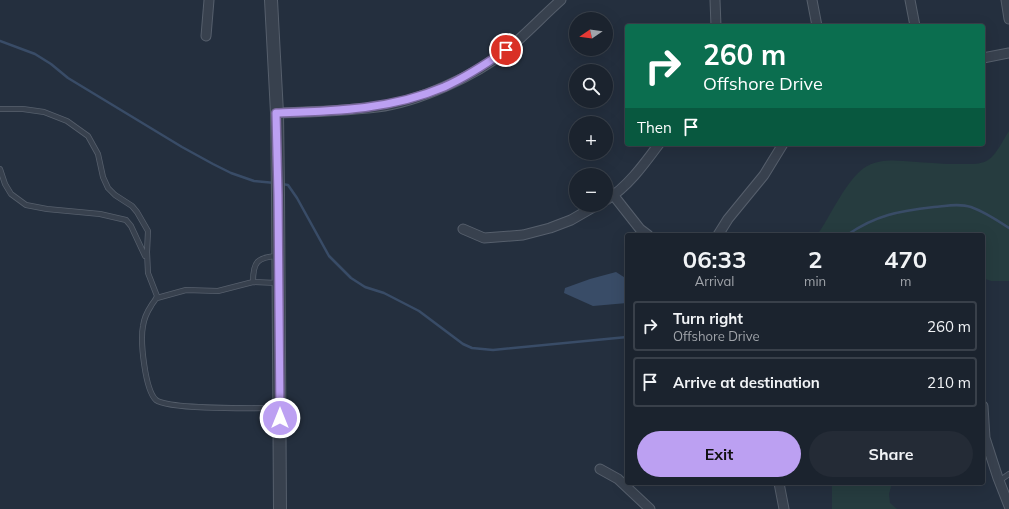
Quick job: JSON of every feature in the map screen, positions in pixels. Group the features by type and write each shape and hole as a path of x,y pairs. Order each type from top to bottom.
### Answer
{"street":[{"path":"206,36 209,0"},
{"path":"271,0 276,113 279,256 280,509"},
{"path":"276,113 322,112 378,107 412,99 444,87 471,74 506,50 561,0"},
{"path":"715,0 716,24"},
{"path":"812,0 817,24"},
{"path":"910,0 915,24"},
{"path":"1006,0 1009,18"},
{"path":"985,58 1009,53"},
{"path":"613,195 642,167 658,146"},
{"path":"719,233 728,219 764,175 782,146"},
{"path":"613,201 645,233"},
{"path":"463,230 484,238 523,235 550,228 571,220 585,212"},
{"path":"985,438 1009,506"},
{"path":"600,469 618,478 625,485"},
{"path":"625,485 650,509"},
{"path":"779,485 784,509"}],"lane":[{"path":"0,109 23,109 44,112 67,121 88,136 98,154 103,177 108,188 132,206 145,225 149,236 147,259 148,273 152,287 157,293 157,298 146,315 141,338 148,382 157,401 186,407 280,408"},
{"path":"0,169 5,184 11,194 26,205 40,208 100,214 126,220 131,226 147,259"},
{"path":"253,282 254,269 258,261 264,257 279,256"},
{"path":"157,298 180,291 218,291 253,282 279,283"},
{"path":"999,481 1009,474"}],"green space":[{"path":"1009,131 1009,281 991,281 985,279 985,233 818,233 858,173 872,164 888,161 947,164 982,163 988,160 1000,147"},
{"path":"832,485 891,485 889,494 890,503 897,509 832,509"}],"water":[{"path":"616,272 625,278 625,303 593,306 564,293 565,288"}],"waterway":[{"path":"0,41 35,54 51,64 68,78 213,164 231,173 254,181 275,183"},
{"path":"282,184 288,185 297,198 329,256 351,278 365,287 384,293 419,311 463,344 472,348 493,350 625,337"},
{"path":"850,233 878,218 888,215 910,210 952,205 962,205 976,209 991,216 1009,228"}],"route":[{"path":"280,418 276,113 322,112 378,107 412,99 444,87 471,74 506,50"}]}
